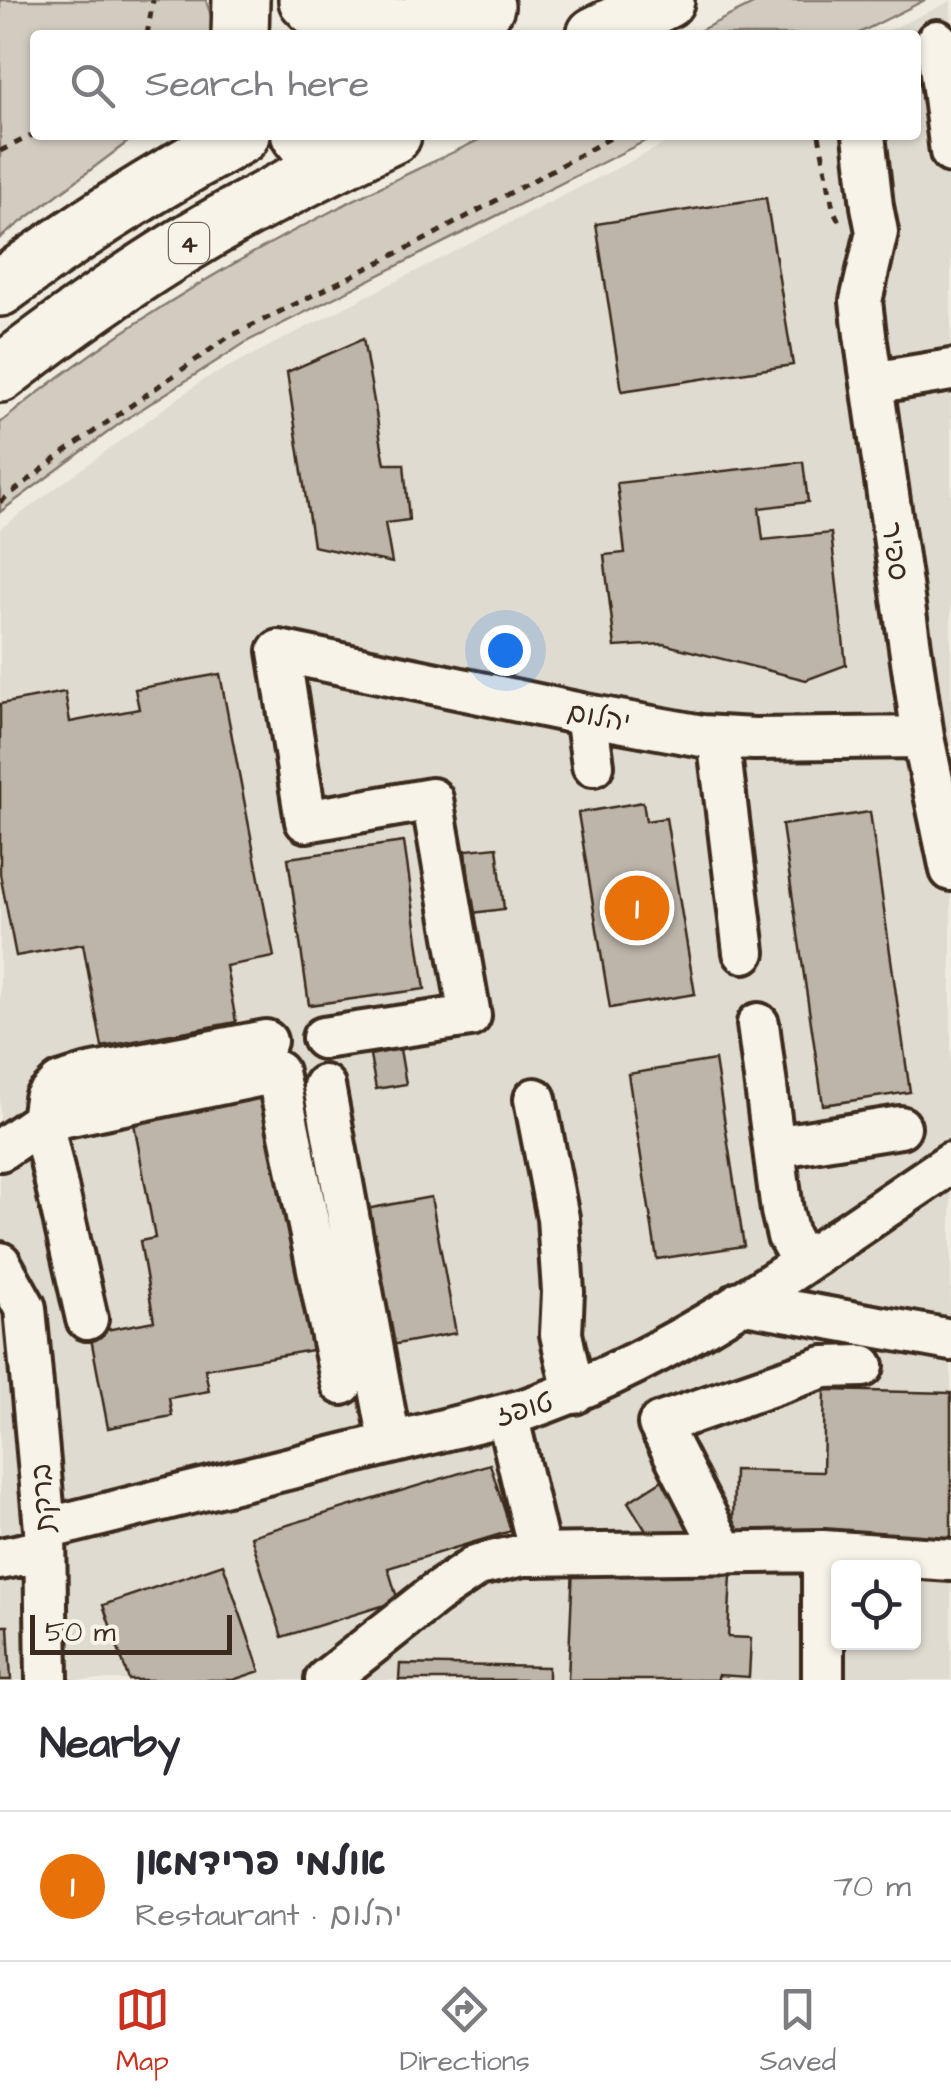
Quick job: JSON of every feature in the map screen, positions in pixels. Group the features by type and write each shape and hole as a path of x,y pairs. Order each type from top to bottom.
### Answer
{"highway":[{"path":"240,0 240,30"},
{"path":"307,0 330,19 355,28 396,28 493,3"},
{"path":"605,30 666,0"},
{"path":"439,30 493,3"},
{"path":"145,190 196,140"},
{"name":"4","path":"0,288 145,190 232,140"},
{"name":"4","path":"0,374 90,306 234,216 314,146 357,140"}],"main road":[{"path":"248,0 257,30"},
{"path":"288,0 297,30"}],"street":[{"path":"937,41 951,152"},
{"name":"ספיר","path":"865,140 877,232 861,300 923,737 948,847"},
{"path":"872,383 951,370"},
{"name":"יהלום","path":"323,1038 470,1016 432,799 306,822 279,651 586,715 718,736 923,737"},
{"path":"586,715 593,765"},
{"path":"718,736 744,952"},
{"path":"758,1024 782,1211 788,1236 802,1262"},
{"path":"87,1319 42,1121 46,1099 60,1084 89,1075 266,1041"},
{"path":"2,1144 42,1121 277,1072 342,1384"},
{"path":"324,1086 390,1442"},
{"path":"535,1098 558,1218 563,1292 561,1334 574,1393"},
{"path":"774,1147 900,1128"},
{"name":"טופז","path":"0,1560 45,1540 574,1393 656,1354 951,1163"},
{"name":"ברקת","path":"0,1263 24,1308 45,1540 46,1680"},
{"path":"740,1302 951,1340"},
{"path":"726,1552 659,1424 824,1367 863,1366"},
{"path":"507,1414 540,1555"},
{"path":"823,1551 823,1680"},
{"path":"326,1680 478,1565 523,1555 823,1551 951,1560"}],"path":[{"path":"149,30 152,0"},
{"path":"0,151 30,136"},
{"path":"0,502 227,338 422,240 607,140"}],"shaded area":[{"path":"0,0 206,0 215,30 30,30 30,140 130,140 0,238"},
{"path":"761,0 925,0 865,30 701,30"},
{"path":"951,1 951,1680 0,1680 0,529 203,380 672,140 921,140 921,30 890,30"},
{"path":"479,140 647,140 248,341 126,419 0,512 0,423 159,308 350,202"}],"building":[{"path":"766,198 793,365 622,391 596,224"},
{"path":"363,339 385,464 404,464 409,520 385,523 392,563 313,546 287,372"},
{"path":"803,462 808,502 759,508 763,540 831,533 846,665 806,680 663,644 615,647 604,555 625,553 617,483"},
{"path":"220,674 274,957 226,966 236,1022 102,1047 83,944 16,956 0,874 0,704 65,692 70,722 139,709 135,689"},
{"path":"643,802 646,821 666,818 695,994 610,1008 578,813"},
{"path":"870,812 910,1092 823,1105 782,825"},
{"path":"404,842 425,989 309,1005 288,858"},
{"path":"497,847 504,909 472,913 466,850"},
{"path":"400,1049 406,1084 376,1089 370,1055"},
{"path":"715,1060 744,1246 657,1259 628,1074"},
{"path":"274,1081 323,1348 205,1369 209,1391 169,1398 172,1416 108,1428 90,1333 154,1321 140,1241 155,1238 131,1107"},
{"path":"431,1197 456,1333 391,1345 366,1209"},
{"path":"825,1390 951,1393 951,1541 733,1535 734,1470 823,1472"},
{"path":"490,1464 511,1531 388,1568 398,1601 282,1637 251,1536"},
{"path":"664,1479 697,1532 653,1542 628,1502"},
{"path":"223,1564 260,1671 233,1680 129,1680 103,1605"},
{"path":"573,1566 731,1574 728,1637 751,1638 749,1677 568,1680"},
{"path":"0,1626 8,1626 11,1680 0,1680"},
{"path":"400,1664 548,1667 548,1680 399,1680"}],"place":[{"name":"אולמי פרידמאן","path":"637,908"}]}
